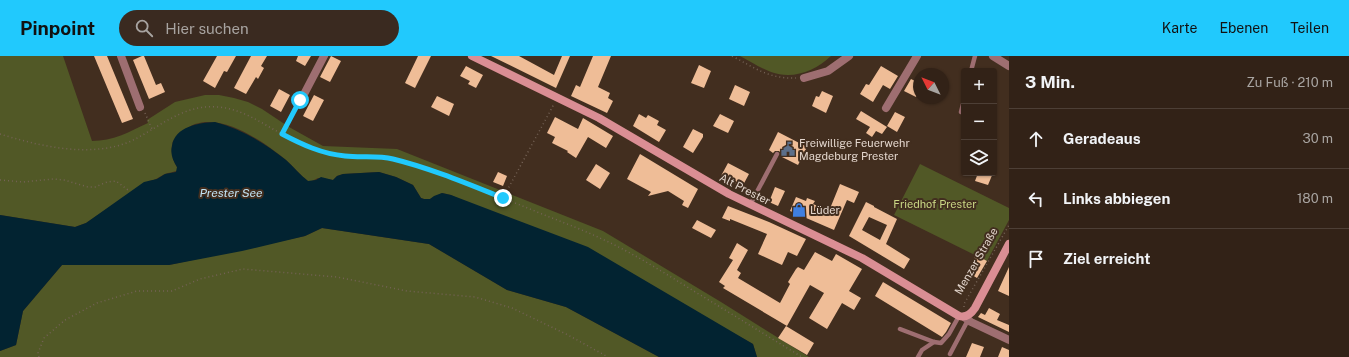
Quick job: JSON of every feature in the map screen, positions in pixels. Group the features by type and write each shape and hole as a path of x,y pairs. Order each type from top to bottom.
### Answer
{"main road":[{"name":"Alt Prester","path":"472,56 599,118 700,178 750,205 862,258 963,318"},
{"name":"Menzer Straße","path":"963,318 975,308 1009,244"}],"street":[{"path":"121,56 140,107"},
{"path":"300,100 324,56"},
{"path":"804,78 828,71 849,56"},
{"path":"886,108 917,56"},
{"path":"993,56 1009,66"},
{"name":"Alt Prester","path":"963,318 1009,340"}],"lane":[{"path":"973,68 975,56"},
{"path":"750,205 777,154"},
{"path":"900,329 940,343 963,318"},
{"path":"950,354 963,318"},
{"path":"918,357 922,350 934,342"}],"path":[{"path":"732,56 775,77 804,78"},
{"path":"503,198 558,97"},
{"path":"282,134 300,100"},
{"path":"140,107 145,113 152,129"},
{"path":"0,134 35,143 73,148 104,148 122,144 134,139 172,117 184,112 203,107 226,108 243,113 305,145 335,154 353,157 382,157 395,160 467,184 609,242 655,267 802,357"},
{"path":"0,180 23,182 58,179 88,187 95,187 107,182 116,181 128,190"},
{"name":"Menzer Straße","path":"963,318 964,304 1009,225"},
{"path":"39,357 38,353 44,338 65,320 97,303 136,291 172,291 200,279 243,269 337,277 407,292 475,297 512,308 568,335 608,357"}],"green space":[{"path":"0,56 63,56 92,141 114,138 134,130 148,123 147,120 175,102 205,95 219,95 248,102 323,146 397,149 603,231 809,357 757,357 753,344 720,326 451,195 442,193 430,199 424,199 421,198 413,185 396,177 379,172 343,174 337,176 333,180 318,178 308,181 286,160 267,145 231,126 219,123 207,122 195,124 186,129 173,141 172,144 172,156 178,170 149,181 86,223 75,227 0,215"},
{"path":"740,56 831,56 811,70 803,73 787,75 771,72"},
{"name":"Friedhof Prester","path":"920,164 1009,208 1009,220 987,261 894,215"},
{"path":"322,228 429,244 507,290 566,307 659,357 0,357 0,351 16,345 23,311 62,265 169,265 305,236"}],"water":[{"name":"Prester See","path":"215,122 234,128 261,142 286,160 308,181 316,180 321,177 333,180 337,176 343,174 379,172 396,177 413,185 421,198 430,199 442,193 451,195 588,247 753,344 757,357 659,357 566,307 507,290 429,244 322,228 305,236 242,251 169,265 62,265 23,311 16,345 0,351 0,215 75,227 86,223 144,182 157,179 165,174 176,172 177,167 171,152 174,139 183,130 189,127 202,123"}],"building":[{"path":"94,56 107,56 133,119 122,123"},
{"path":"144,56 156,85 161,83 165,92 149,99 133,60"},
{"path":"217,56 236,56 227,72 224,71 215,88 203,81"},
{"path":"251,56 267,56 261,66 264,68 258,79 256,77 246,94 234,88"},
{"path":"298,56 311,56 305,66 296,61"},
{"path":"331,56 341,61 330,82 320,77"},
{"path":"418,56 431,56 415,88 405,83"},
{"path":"491,56 519,56 554,75 562,56 570,56 556,88"},
{"path":"593,56 611,56 598,87 610,93 608,98 613,101 607,113 571,96 576,85 580,87"},
{"path":"699,65 711,71 704,88 691,83"},
{"path":"466,66 483,75 476,88 468,84 470,81 460,76"},
{"path":"881,66 898,76 890,89 883,85 873,102 860,94 866,84 869,85"},
{"path":"911,79 913,80 913,96 904,91"},
{"path":"735,85 750,92 744,106 729,99"},
{"path":"279,89 290,95 281,112 270,106"},
{"path":"822,91 833,96 826,113 812,106 816,96 819,97"},
{"path":"314,95 324,100 313,121 303,116"},
{"path":"437,96 454,104 449,116 431,107"},
{"path":"861,111 887,127 882,134 876,131 872,137 866,133 870,127 856,119"},
{"path":"895,112 905,117 897,132 887,126"},
{"path":"639,114 646,118 648,115 659,121 657,125 666,130 659,142 633,126"},
{"path":"720,114 734,121 728,133 713,126"},
{"path":"555,117 578,129 583,118 613,136 606,148 588,137 576,158 567,152 568,151 552,143 555,137 547,133"},
{"path":"693,129 703,134 703,137 693,153 683,147"},
{"name":"Freiwillige Feuerwehr Magdeburg Prester","path":"778,132 807,147 798,165 780,156 781,153 779,151 775,151 773,153 769,150"},
{"path":"640,154 698,189 688,208 682,205 684,201 668,191 648,196 651,192 627,179"},
{"path":"728,163 749,174 742,187 721,176"},
{"path":"596,164 610,173 600,189 586,180"},
{"path":"498,172 507,176 503,186 493,182"},
{"path":"977,176 992,176 988,185 975,181"},
{"path":"840,184 859,192 854,203 847,200 834,230 790,211 796,197 806,201 807,198 815,201 813,204 829,211"},
{"path":"775,187 785,191 778,206 769,202"},
{"path":"866,202 897,219 886,244 910,259 904,269 849,236","holes":["869,217 887,225 880,240 862,230"]},
{"path":"728,206 769,222 806,239 797,256 788,252 782,265 758,254 767,234 730,219 730,221 722,218"},
{"path":"697,220 716,230 711,238 692,228"},
{"path":"737,243 748,250 737,270 741,273 738,278 780,303 790,284 788,282 796,269 798,267 804,270 815,252 832,261 836,254 862,269 849,291 861,298 854,310 842,303 827,329 809,318 824,293 810,285 787,326 723,288 725,286 719,282 733,260 729,258"},
{"path":"976,255 987,261 977,278 967,272"},
{"path":"1009,267 1009,296 998,291"},
{"path":"883,282 951,323 942,337 875,296"},
{"path":"989,308 1000,314 997,320 1009,325 1009,332 978,317 981,313 985,315"},
{"path":"786,326 814,343 807,355 778,338"},
{"path":"972,343 984,347 980,357 966,357"},
{"path":"1002,347 1009,350 1009,357 998,357"}],"place":[{"name":"Freiwillige Feuerwehr Magdeburg Prester","path":"788,149"},
{"name":"Lüder","path":"799,210"}],"route":[{"path":"300,100 282,134 295,141 315,149 344,156 382,157 395,160 431,171 503,198"}]}
